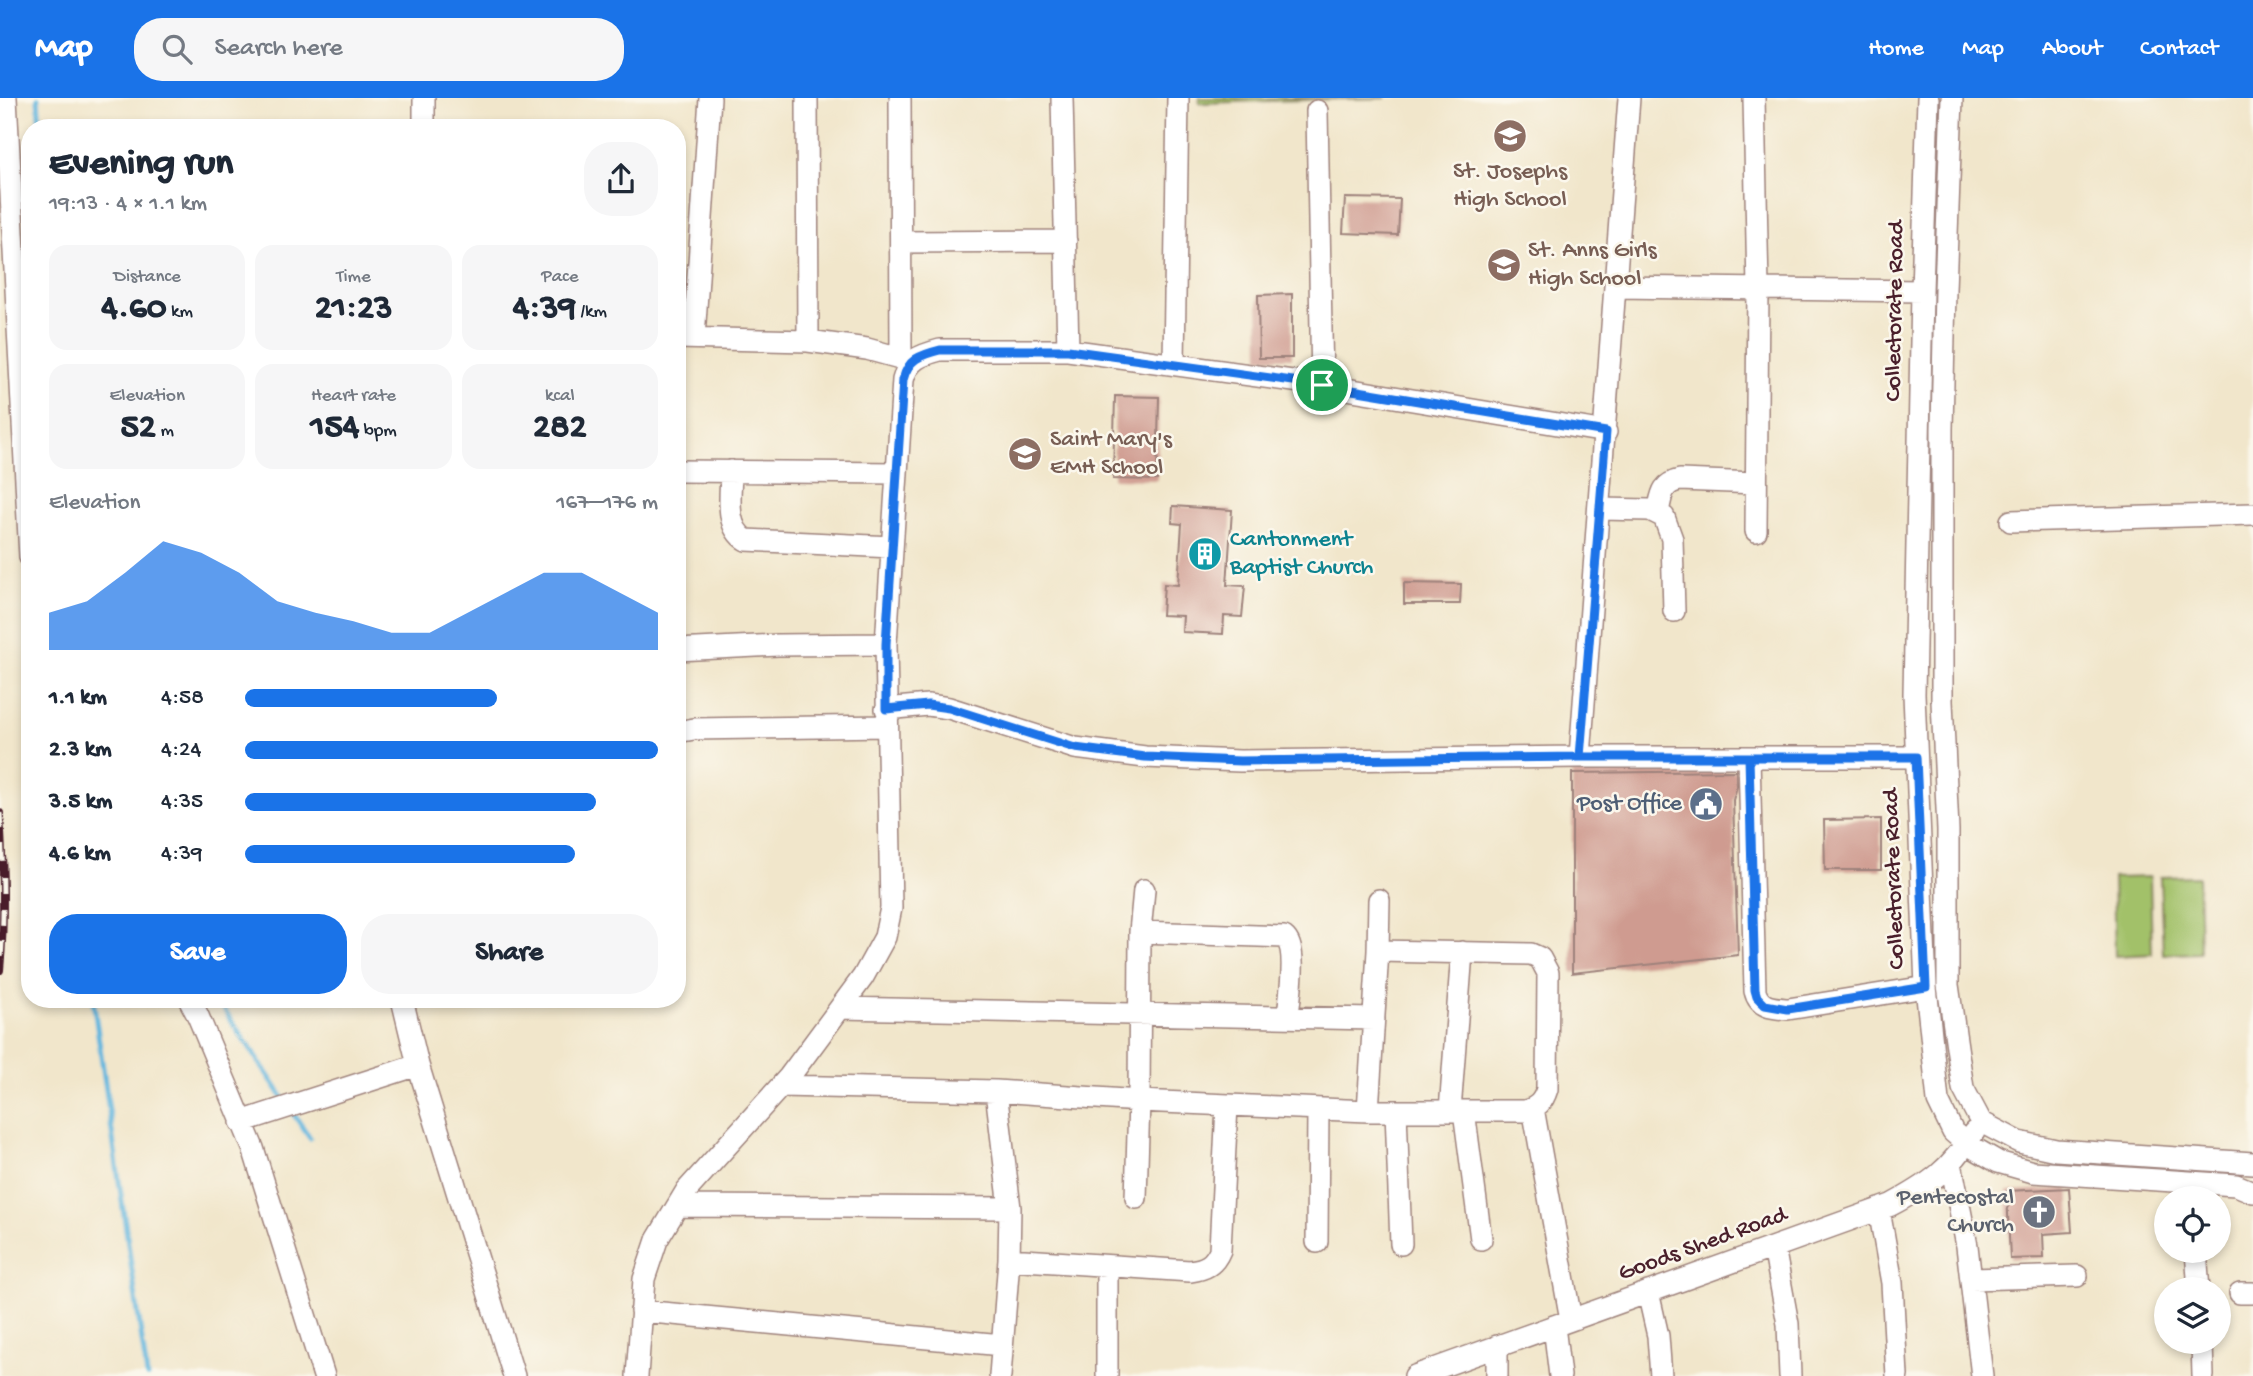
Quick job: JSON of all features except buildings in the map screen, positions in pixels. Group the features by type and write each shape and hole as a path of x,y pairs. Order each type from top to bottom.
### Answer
{"street":[{"path":"6,98 21,308"},
{"path":"424,98 424,119"},
{"path":"686,328 710,98"},
{"path":"807,98 808,341"},
{"path":"637,1376 644,1279 657,1240 687,1190 781,1086 863,977 885,937 891,908 886,644 903,380 906,369 901,242 900,98"},
{"path":"1062,98 1068,350"},
{"path":"1174,363 1178,98"},
{"path":"1580,757 1629,98"},
{"path":"1754,98 1758,289 1756,531"},
{"name":"Collectorate Road","path":"1928,98 1914,694 1926,987 1938,1101 1953,1132 1967,1144 1998,1161 2033,1172 2154,1186"},
{"name":"Collectorate Road","path":"1952,98 1942,429 1942,701 1948,830 1948,985 1964,1088 1981,1122"},
{"path":"1317,111 1322,385"},
{"path":"901,242 1066,241"},
{"path":"1616,287 1922,291"},
{"path":"686,338 808,341 867,349 906,360 940,350 1068,350 1322,385 1606,432"},
{"path":"686,471 897,473"},
{"path":"731,471 732,521 735,531 746,540 892,547"},
{"path":"1658,512 1663,490 1670,482 1680,480 1756,483"},
{"path":"1600,509 1650,510 1658,512 1668,524 1672,539 1674,611"},
{"path":"2011,521 2253,514"},
{"path":"686,650 886,644"},
{"path":"686,730 887,718 928,705 949,708 1075,748 1145,757 1240,761 1916,757"},
{"path":"1749,757 1757,997 1765,1005 1788,1009 1926,987"},
{"path":"1136,1198 1140,932 1144,890"},
{"path":"1368,1111 1379,900"},
{"path":"1140,932 1284,937 1289,940 1292,953 1288,1017"},
{"path":"781,1086 996,1091 1139,1101 1368,1111 1525,1111 1544,1099 1547,1089 1548,973 1541,958 1531,954 1378,951"},
{"path":"1462,952 1457,1111 1481,1239"},
{"path":"194,1008 253,1148 324,1376"},
{"path":"404,1008 418,1065 514,1376"},
{"path":"840,1008 1374,1018"},
{"path":"241,1122 418,1065"},
{"path":"996,1091 1010,1208 1000,1376"},
{"path":"1009,1259 1190,1271 1210,1266 1220,1250 1227,1105"},
{"path":"1533,1108 1562,1323 1560,1376"},
{"path":"1317,1242 1318,1109"},
{"path":"1396,1111 1401,1244"},
{"path":"1981,1122 2019,1142 2056,1150 2253,1163"},
{"name":"Goods Shed Road","path":"1415,1376 1879,1209 1928,1185 1967,1144 1981,1122"},
{"path":"1951,1163 1971,1279 1982,1376"},
{"name":"Collectorate Road","path":"2229,1186 2236,1185 2252,1191"},
{"path":"678,1206 1010,1208"},
{"path":"1879,1209 1892,1283 1898,1376"},
{"path":"1774,1247 1788,1324 1790,1376"},
{"path":"1107,1266 1107,1376"},
{"path":"1971,1279 2077,1276"},
{"path":"1648,1292 1658,1336 1661,1376"},
{"path":"641,1311 1002,1345"},
{"path":"1497,1346 1497,1376"},
{"path":"2202,1354 2203,1376"}],"green space":[{"path":"1199,98 1386,98 1199,103"},
{"path":"2198,876 2200,953 2163,954 2160,877"},
{"path":"2150,877 2152,954 2115,956 2113,878"}],"waterway":[{"path":"38,98 39,119"},
{"path":"94,1008 147,1376"},
{"path":"223,1008 287,1104"},
{"path":"292,1112 310,1138"}],"railway":[{"path":"0,813 3,891 0,970"}],"place":[{"name":"St. Josephs High School","path":"1510,136"},
{"name":"St. Anns Girls High School","path":"1504,265"},
{"name":"Saint Mary's EMH School","path":"1025,454"},
{"name":"Cantonment Baptist Church","path":"1205,554"},
{"name":"Post Office","path":"1706,804"},
{"name":"Pentecostal Church","path":"2039,1212"}],"route":[{"path":"1322,385 1068,350 940,350 911,361 903,380 886,644 886,709 928,705 949,708 1075,748 1145,757 1240,761 1580,757 1749,757 1916,757 1926,987 1788,1009 1765,1005 1757,997 1755,990 1749,757 1665,757 1580,757 1606,432 1322,385"}]}
